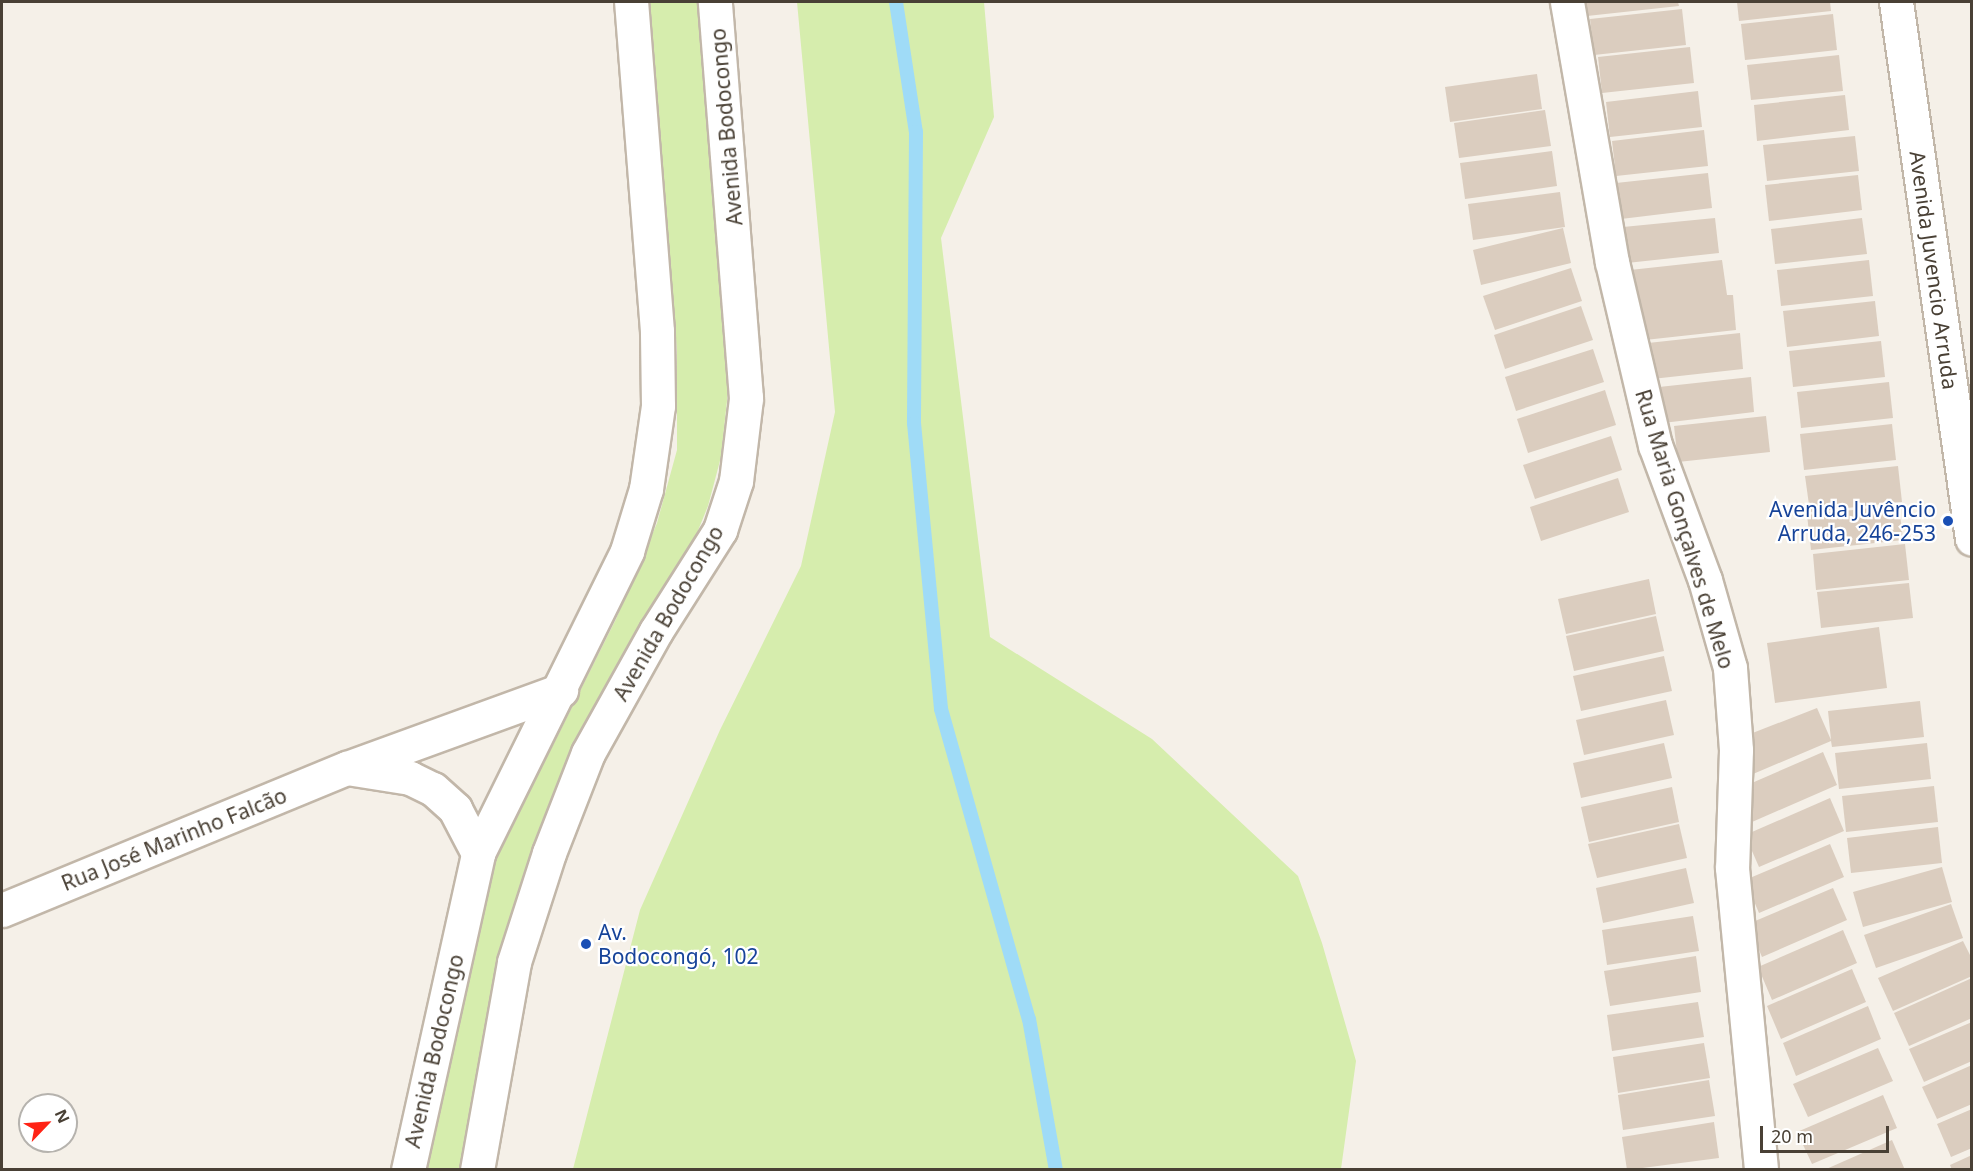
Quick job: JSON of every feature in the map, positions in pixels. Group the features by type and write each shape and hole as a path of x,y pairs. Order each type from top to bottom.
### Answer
{"street":[{"name":"Avenida Bodocongo","path":"408,1170 478,853 508,786 561,690 627,551 646,489 658,406 657,331 631,2"},
{"name":"Avenida Bodocongo","path":"477,1170 514,962 549,853 588,753 656,631 720,530 736,481 746,398 715,2"},
{"name":"Rua Maria Gonçalves de Melo","path":"1567,2 1612,262 1655,445 1705,580 1730,668 1736,750 1732,868 1761,1170"},
{"name":"Avenida Juvencio Arruda","path":"1896,2 1971,539"},
{"name":"Rua José Marinho Falcão","path":"2,910 347,768 561,690"},
{"path":"347,768 410,778 433,789 455,809 478,853"}],"green space":[{"path":"650,2 698,2 729,382 721,457 708,506 688,555 572,748 531,854 504,945 460,1169 424,1170 489,856 552,747 616,619 657,523 677,450 677,351"},
{"path":"797,2 984,2 994,117 941,238 990,637 1152,739 1298,876 1322,943 1356,1061 1341,1169 573,1169 640,910 720,730 801,566 835,412"}],"building":[{"path":"1585,2 1678,2 1679,6 1587,16"},
{"path":"1737,2 1830,2 1831,11 1739,21"},
{"path":"1682,9 1686,45 1594,55 1590,19"},
{"path":"1833,14 1837,50 1745,60 1741,24"},
{"path":"1690,47 1694,83 1602,93 1598,57"},
{"path":"1839,55 1843,91 1751,100 1747,65"},
{"path":"1537,74 1542,109 1450,122 1445,87"},
{"path":"1698,91 1702,127 1610,137 1606,102"},
{"path":"1845,95 1849,130 1757,141 1754,105"},
{"path":"1545,110 1551,146 1459,158 1454,123"},
{"path":"1704,130 1708,166 1616,176 1612,141"},
{"path":"1855,136 1859,171 1767,181 1763,145"},
{"path":"1552,151 1557,186 1465,199 1460,163"},
{"path":"1708,173 1712,208 1621,219 1616,183"},
{"path":"1858,175 1862,210 1769,221 1765,185"},
{"path":"1560,192 1565,227 1473,240 1468,204"},
{"path":"1715,218 1719,253 1627,263 1623,227"},
{"path":"1862,218 1867,254 1775,264 1771,229"},
{"path":"1563,228 1571,263 1481,285 1473,250"},
{"path":"1722,260 1727,295 1733,295 1736,330 1645,340 1641,305 1634,306 1630,270"},
{"path":"1869,260 1873,296 1781,306 1777,270"},
{"path":"1571,268 1582,301 1495,330 1483,296"},
{"path":"1875,301 1879,336 1787,347 1783,311"},
{"path":"1581,306 1593,340 1505,369 1494,335"},
{"path":"1740,333 1743,369 1652,379 1648,343"},
{"path":"1881,341 1885,377 1793,387 1789,351"},
{"path":"1593,349 1604,382 1516,411 1505,377"},
{"path":"1751,377 1754,412 1663,423 1659,387"},
{"path":"1889,382 1893,418 1801,428 1797,392"},
{"path":"1605,390 1616,425 1528,453 1517,419"},
{"path":"1766,416 1770,452 1678,462 1674,426"},
{"path":"1892,424 1896,460 1804,470 1800,434"},
{"path":"1611,436 1622,470 1535,499 1523,465"},
{"path":"1898,466 1902,502 1810,512 1805,476"},
{"path":"1618,478 1629,512 1541,541 1530,507"},
{"path":"1899,505 1903,540 1811,550 1807,515"},
{"path":"1905,544 1909,580 1816,590 1813,554"},
{"path":"1649,579 1656,614 1566,634 1558,599"},
{"path":"1909,583 1913,618 1821,628 1817,592"},
{"path":"1656,616 1664,651 1574,671 1566,636"},
{"path":"1879,627 1887,688 1775,703 1767,643"},
{"path":"1664,656 1672,691 1581,711 1573,676"},
{"path":"1666,700 1674,735 1584,755 1576,720"},
{"path":"1920,701 1924,737 1832,747 1831,741 1746,777 1750,734 1817,708 1831,740 1828,711"},
{"path":"1664,743 1672,778 1581,798 1573,763"},
{"path":"1927,743 1931,779 1839,789 1835,753"},
{"path":"1823,752 1837,785 1752,822 1738,789"},
{"path":"1934,786 1938,822 1846,832 1842,796"},
{"path":"1672,787 1679,822 1589,842 1581,807"},
{"path":"1830,798 1844,831 1759,867 1745,835"},
{"path":"1679,824 1687,858 1597,878 1588,844"},
{"path":"1938,827 1942,863 1851,873 1847,838"},
{"path":"1830,844 1844,877 1759,913 1745,880"},
{"path":"1942,867 1952,902 1863,927 1853,892"},
{"path":"1686,868 1694,903 1603,923 1596,888"},
{"path":"1833,888 1847,920 1762,957 1748,924"},
{"path":"1951,904 1963,938 1876,968 1864,935"},
{"path":"1693,916 1699,951 1607,965 1602,930"},
{"path":"1843,930 1857,963 1772,1000 1758,967"},
{"path":"1963,941 1972,959 1972,976 1893,1011 1878,978"},
{"path":"1696,956 1701,992 1610,1006 1604,971"},
{"path":"1852,969 1866,1002 1781,1039 1767,1006"},
{"path":"1972,978 1972,1018 1909,1046 1894,1013"},
{"path":"1698,1002 1704,1037 1612,1051 1607,1015"},
{"path":"1868,1006 1881,1039 1796,1076 1783,1043"},
{"path":"1972,1022 1972,1061 1924,1082 1909,1049"},
{"path":"1704,1043 1710,1078 1618,1093 1613,1057"},
{"path":"1878,1048 1893,1081 1808,1117 1793,1084"},
{"path":"1972,1065 1972,1104 1937,1119 1922,1087"},
{"path":"1709,1080 1715,1116 1623,1130 1618,1095"},
{"path":"1883,1095 1897,1128 1812,1164 1797,1132"},
{"path":"1972,1109 1972,1148 1951,1157 1937,1124"},
{"path":"1714,1122 1719,1158 1627,1170 1622,1137"},
{"path":"1892,1140 1905,1170 1824,1170"},
{"path":"1972,1155 1972,1170 1952,1170 1950,1165"}],"waterway":[{"path":"896,2 916,132 914,423 941,709 1029,1019 1056,1170"}],"place":[{"name":"Avenida Juvêncio Arruda, 246-253","path":"1948,521"},
{"name":"Av. Bodocongó, 102","path":"586,944"}]}
